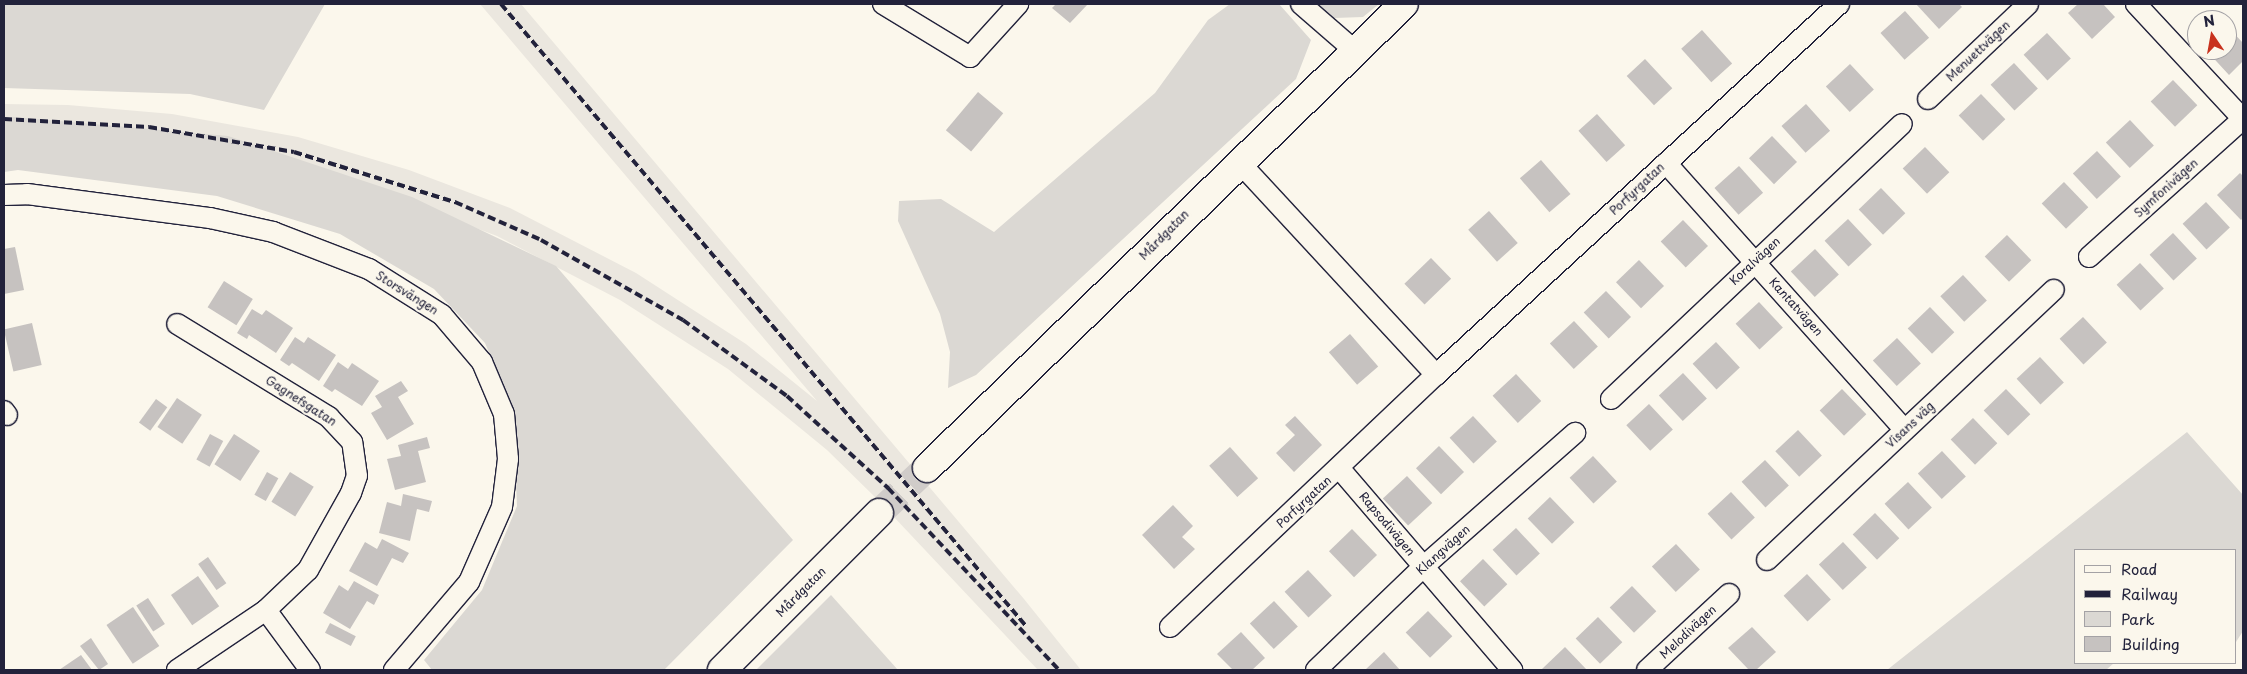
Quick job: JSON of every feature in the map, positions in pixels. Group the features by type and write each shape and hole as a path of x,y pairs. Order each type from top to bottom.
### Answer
{"street":[{"path":"884,4 970,57 1018,4"},
{"path":"1301,4 1355,51"},
{"name":"Mårdgatan","path":"927,468 1239,162 1404,4"},
{"name":"Porfyrgatan","path":"1170,627 1340,469 1436,375 1839,4"},
{"name":"Menuettvägen","path":"1928,99 2028,4"},
{"path":"2136,4 2243,119"},
{"name":"Symfonivägen","path":"2089,257 2243,119"},
{"name":"Koralvägen","path":"1611,399 1902,124"},
{"path":"1239,162 1436,375"},
{"name":"Kantatvägen","path":"1666,163 1905,430"},
{"name":"Storsvängen","path":"4,195 27,194 210,218 273,232 377,274 442,315 482,362 504,414 508,459 502,507 469,582 394,670"},
{"name":"Visans väg","path":"1766,560 2054,290"},
{"name":"Gagnefsgatan","path":"177,324 329,417 352,442 357,476 351,493 308,570 266,610 177,670"},
{"name":"Klangvägen","path":"1316,670 1424,567 1575,433"},
{"name":"Rapsodivägen","path":"1340,469 1512,670"},
{"name":"Mårdgatan","path":"722,670 879,513"},
{"name":"Melodivägen","path":"1647,670 1729,594"},
{"path":"266,610 310,670"}],"shaded area":[{"path":"480,4 521,4 1024,599 1081,670 1038,670 877,499 827,450 728,369 620,300 497,236 399,199 4,135 4,104 68,105 172,114 298,137 409,170 510,208 636,273 746,344 817,401"}],"green space":[{"path":"4,4 325,4 264,110 190,94 4,88"},
{"path":"1230,4 1279,4 1311,40 1296,79 976,375 948,388 950,352 940,314 898,221 899,201 941,199 994,232 1155,93 1208,20"},
{"path":"1318,4 1379,4 1363,17 1334,18"},
{"path":"14,117 228,136 412,197 556,266 793,540 664,670 432,670 424,660 482,590 517,506 513,409 485,343 434,289 340,234 217,196 18,170 4,172 4,118"},
{"path":"2187,432 2243,495 2243,631 2237,640 2237,549 2074,549 2074,664 2113,664 2106,670 1887,670"},
{"path":"831,595 898,670 756,670"}],"building":[{"path":"1056,4 1088,4 1070,23 1052,8"},
{"path":"1916,4 1959,4 1962,7 1939,29"},
{"path":"2078,4 2103,4 2115,17 2092,39 2068,13"},
{"path":"1905,11 1929,38 1905,60 1880,33"},
{"path":"1702,30 1732,63 1711,82 1681,49"},
{"path":"2047,33 2071,59 2047,80 2024,55"},
{"path":"2237,37 2243,43 2243,61 2229,75 2215,60 2237,60"},
{"path":"1645,59 1672,88 1654,105 1627,76"},
{"path":"2014,63 2038,89 2014,110 1991,85"},
{"path":"1850,64 1874,90 1850,112 1826,87"},
{"path":"2173,80 2197,105 2175,127 2151,102"},
{"path":"978,92 1003,113 971,152 946,130"},
{"path":"1981,94 2005,119 1983,141 1959,116"},
{"path":"1806,104 1830,131 1806,153 1781,126"},
{"path":"1597,114 1625,145 1607,162 1578,131"},
{"path":"2130,120 2154,146 2130,168 2106,143"},
{"path":"1772,136 1797,162 1774,184 1749,158"},
{"path":"1925,147 1949,172 1927,194 1903,169"},
{"path":"2097,151 2121,177 2097,199 2073,174"},
{"path":"1541,160 1571,194 1549,212 1520,178"},
{"path":"1739,166 1763,193 1739,215 1714,188"},
{"path":"2240,173 2243,176 2243,218 2241,220 2217,195"},
{"path":"2064,182 2088,207 2066,229 2042,204"},
{"path":"1881,188 1905,213 1883,235 1859,210"},
{"path":"2206,202 2230,228 2206,249 2183,224"},
{"path":"1489,211 1518,243 1497,262 1468,230"},
{"path":"1848,219 1872,245 1848,266 1825,241"},
{"path":"1683,220 1708,246 1686,267 1661,242"},
{"path":"2173,233 2197,259 2173,280 2150,255"},
{"path":"2007,235 2031,260 2009,282 1985,257"},
{"path":"15,247 24,290 4,294 4,249"},
{"path":"1815,249 1839,275 1815,297 1791,272"},
{"path":"1431,258 1451,279 1425,305 1404,284"},
{"path":"1639,260 1664,286 1641,308 1616,282"},
{"path":"2140,263 2164,289 2140,310 2117,285"},
{"path":"1963,275 1987,301 1964,322 1940,296"},
{"path":"224,281 253,299 236,325 208,307"},
{"path":"1606,291 1631,317 1609,338 1584,313"},
{"path":"1759,302 1783,328 1759,349 1736,324"},
{"path":"1930,307 1954,332 1932,354 1908,329"},
{"path":"252,309 262,315 266,310 293,328 276,353 249,335 247,339 237,333"},
{"path":"2083,317 2107,343 2083,364 2060,339"},
{"path":"1574,321 1598,347 1574,369 1550,344"},
{"path":"32,323 42,365 13,371 4,329"},
{"path":"1350,334 1378,366 1357,385 1329,352"},
{"path":"295,337 304,343 308,337 336,355 319,381 292,363 289,366 280,360"},
{"path":"1897,338 1921,364 1897,386 1873,361"},
{"path":"1716,342 1740,368 1716,389 1693,364"},
{"path":"2040,357 2064,383 2040,404 2017,379"},
{"path":"338,362 348,369 352,363 379,381 362,406 335,389 332,392 323,386"},
{"path":"1683,373 1707,399 1683,421 1659,396"},
{"path":"1516,374 1541,401 1518,423 1493,396"},
{"path":"401,381 408,391 398,397 414,424 387,440 371,413 382,407 375,396"},
{"path":"1842,389 1866,414 1844,436 1820,411"},
{"path":"2006,389 2030,414 2008,436 1984,411"},
{"path":"177,398 202,415 182,444 157,427"},
{"path":"156,399 167,407 150,431 139,422"},
{"path":"1649,404 1673,430 1650,451 1626,425"},
{"path":"1295,416 1322,445 1294,472 1276,453 1295,435 1285,425"},
{"path":"1473,416 1497,442 1473,463 1450,438"},
{"path":"1973,418 1997,443 1975,465 1951,440"},
{"path":"1798,430 1822,456 1799,477 1775,451"},
{"path":"210,434 223,441 210,467 196,460"},
{"path":"234,434 260,451 240,481 214,464"},
{"path":"427,437 430,448 418,451 426,482 395,490 387,459 401,456 398,445"},
{"path":"1439,446 1464,472 1441,494 1416,468"},
{"path":"1230,447 1258,478 1237,497 1209,466"},
{"path":"1942,451 1966,477 1942,499 1918,474"},
{"path":"1593,456 1617,482 1593,503 1570,478"},
{"path":"1765,460 1789,486 1765,507 1742,482"},
{"path":"267,472 278,478 266,501 254,495"},
{"path":"290,472 314,487 295,517 271,502"},
{"path":"1407,476 1432,503 1408,526 1383,499"},
{"path":"1908,482 1932,508 1908,529 1885,504"},
{"path":"1731,492 1755,518 1731,539 1708,514"},
{"path":"403,494 432,501 429,512 417,509 410,541 379,533 387,502 401,506"},
{"path":"1550,497 1574,522 1552,544 1528,519"},
{"path":"1173,505 1193,526 1182,537 1195,549 1174,569 1142,535"},
{"path":"1875,513 1899,538 1877,560 1853,535"},
{"path":"1516,528 1540,554 1516,575 1493,550"},
{"path":"1352,529 1377,555 1354,577 1329,551"},
{"path":"382,539 409,553 403,563 392,558 377,586 349,571 365,542 377,549"},
{"path":"1843,542 1867,568 1843,590 1819,565"},
{"path":"1676,544 1700,570 1676,592 1652,567"},
{"path":"208,557 226,583 217,590 198,564"},
{"path":"1483,559 1507,584 1484,606 1460,581"},
{"path":"1308,570 1332,596 1308,617 1285,592"},
{"path":"1807,574 1831,600 1807,621 1784,596"},
{"path":"198,576 219,606 192,625 171,595"},
{"path":"354,581 379,595 374,605 367,601 350,629 323,613 339,585 348,591"},
{"path":"1632,586 1656,611 1634,633 1610,608"},
{"path":"148,598 165,624 153,632 136,606"},
{"path":"1274,601 1298,627 1274,649 1250,624"},
{"path":"133,607 159,646 133,664 106,625"},
{"path":"1428,611 1452,636 1430,658 1406,633"},
{"path":"1598,617 1622,642 1600,664 1576,639"},
{"path":"330,623 356,636 351,646 325,633"},
{"path":"1752,627 1776,652 1756,670 1749,670 1728,648"},
{"path":"1241,632 1265,658 1252,670 1233,670 1217,654"},
{"path":"91,638 108,664 99,670 80,646"},
{"path":"1565,647 1587,670 1542,669"},
{"path":"1384,652 1400,670 1365,670"},
{"path":"81,655 92,670 59,670"}],"tunnel":[{"path":"879,513 927,468"}],"railway":[{"path":"501,4 1025,625"},
{"path":"4,119 149,127 294,152 455,202 541,240 683,320 787,396 888,488 1059,670"}]}
